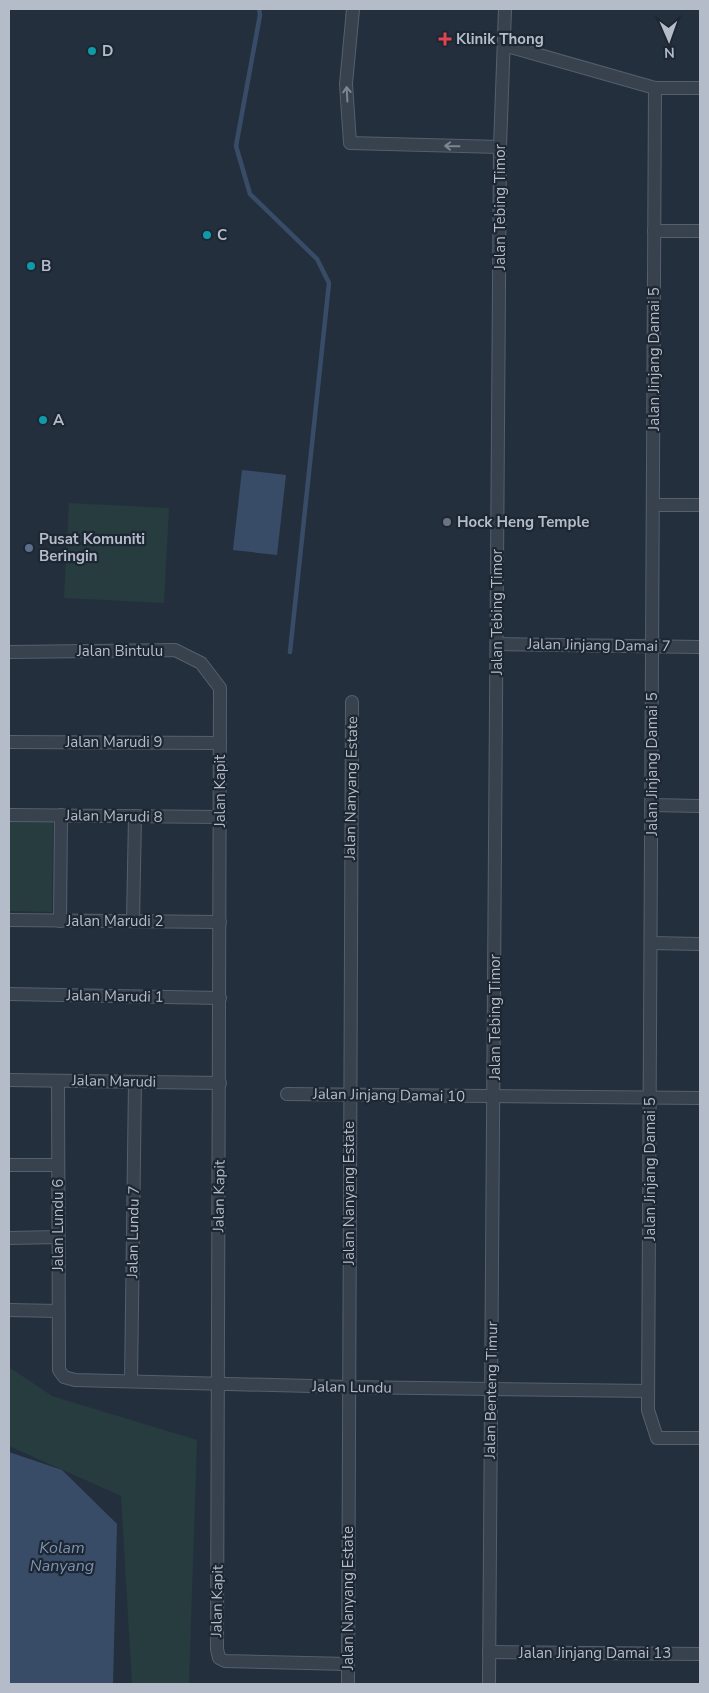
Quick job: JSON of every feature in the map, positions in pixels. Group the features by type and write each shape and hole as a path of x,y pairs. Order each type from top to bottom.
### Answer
{"street":[{"path":"353,9 346,84 350,143 500,147"},
{"name":"Jalan Tebing Timor","path":"494,1096 500,147 505,9"},
{"path":"504,45 655,88 700,88"},
{"name":"Jalan Jinjang Damai 5","path":"655,88 648,1410 657,1438 700,1438"},
{"path":"654,231 700,232"},
{"path":"653,505 700,505"},
{"name":"Jalan Jinjang Damai 7","path":"497,644 700,647"},
{"name":"Jalan Bintulu","path":"9,652 175,650 201,663 220,688 220,743"},
{"name":"Jalan Nanyang Estate","path":"348,1684 352,702"},
{"name":"Jalan Marudi 9","path":"9,742 220,743"},
{"name":"Jalan Kapit","path":"220,743 217,1649 219,1658 225,1661 348,1664"},
{"path":"652,805 700,806"},
{"name":"Jalan Marudi 8","path":"9,815 220,817"},
{"path":"60,921 61,815"},
{"path":"133,921 135,816"},
{"name":"Jalan Marudi 2","path":"9,920 220,922"},
{"path":"651,943 700,944"},
{"name":"Jalan Marudi 1","path":"9,994 220,998"},
{"name":"Jalan Marudi","path":"9,1080 220,1083"},
{"name":"Jalan Lundu 6","path":"58,1081 59,1370"},
{"name":"Jalan Lundu 7","path":"132,1381 135,1082"},
{"name":"Jalan Jinjang Damai 10","path":"287,1094 700,1098"},
{"name":"Jalan Benteng Timur","path":"489,1684 494,1096"},
{"path":"9,1165 58,1165"},
{"path":"9,1238 58,1237"},
{"path":"9,1310 58,1311"},
{"name":"Jalan Lundu","path":"59,1370 64,1377 75,1380 348,1388 648,1391"},
{"name":"Jalan Jinjang Damai 13","path":"489,1652 700,1654"}],"green space":[{"path":"69,503 169,508 164,603 64,598"},
{"path":"9,821 53,822 52,912 9,911"},
{"path":"9,1367 52,1396 197,1440 189,1684 132,1684 121,1496 9,1446"}],"water":[{"path":"242,470 286,475 277,555 233,550"},
{"name":"Kolam Nanyang","path":"9,1452 62,1470 117,1524 113,1684 9,1684"}],"waterway":[{"path":"259,9 260,15 236,146 250,194 317,259 329,283 290,652"}],"place":[{"name":"Klinik Thong","path":"445,39"},
{"name":"D","path":"92,51"},
{"name":"C","path":"207,235"},
{"name":"B","path":"31,266"},
{"name":"A","path":"43,420"},
{"name":"Hock Heng Temple","path":"447,522"},
{"name":"Pusat Komuniti Beringin","path":"29,548"}]}
